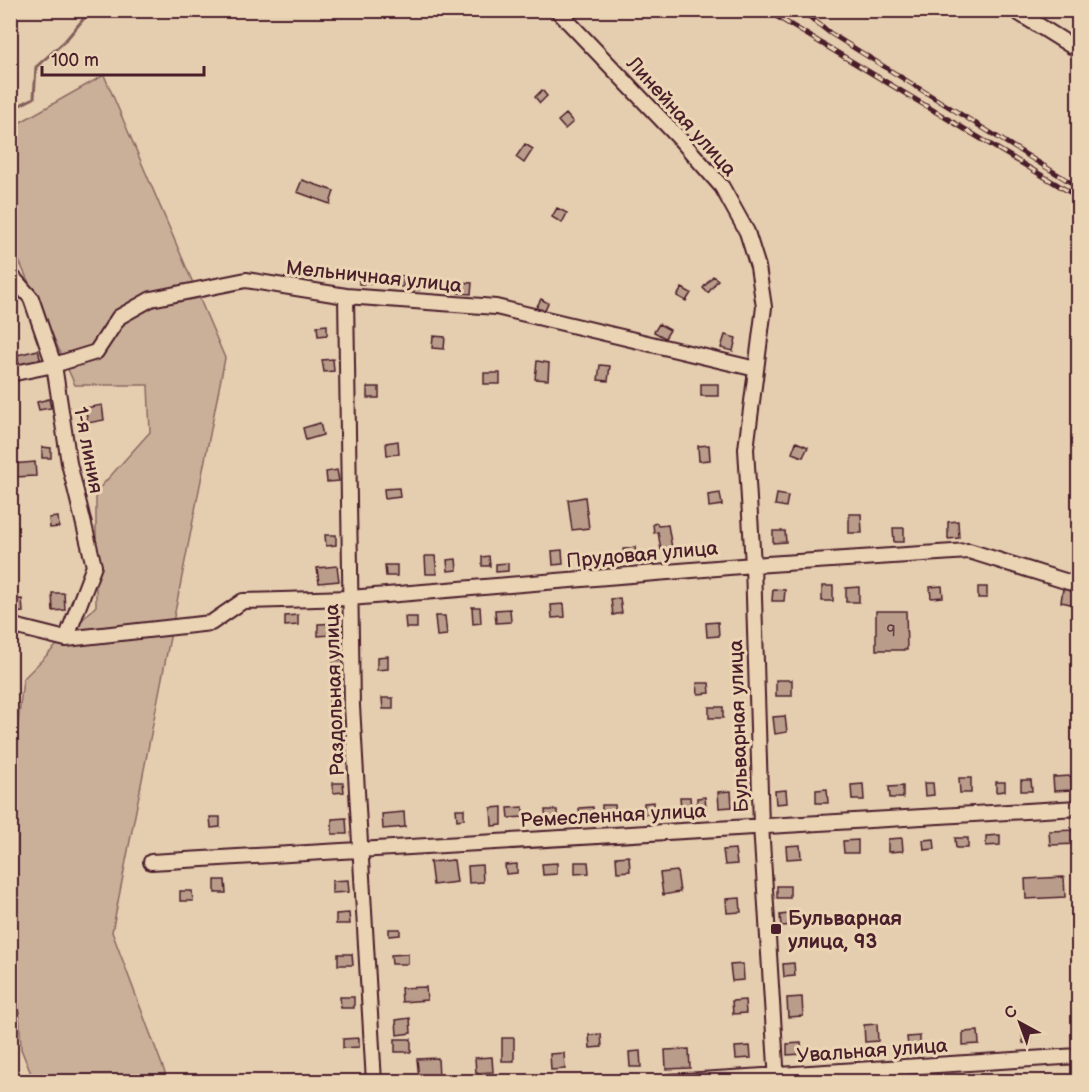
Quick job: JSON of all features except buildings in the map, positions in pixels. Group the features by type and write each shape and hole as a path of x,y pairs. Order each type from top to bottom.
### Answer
{"street":[{"name":"Линейная улица","path":"556,10 679,138 722,187 747,232 758,267 764,307 756,369"},
{"path":"1014,10 1078,50"},
{"name":"1-я линия","path":"10,274 31,298 54,365 69,463 94,566 66,639"},
{"name":"Мельничная улица","path":"10,374 54,365 96,352 119,317 151,299 246,280 346,296 496,307 756,369"},
{"name":"Раздольная улица","path":"346,296 352,706 374,1082"},
{"name":"Бульварная улица","path":"756,369 746,449 753,565 761,825 777,1078"},
{"name":"Прудовая улица","path":"66,639 211,622 243,601 350,598 753,565 969,551 1078,585"},
{"path":"10,625 66,639"},
{"name":"Ремесленная улица","path":"151,862 1078,808"},
{"name":"Увальная улица","path":"669,1082 777,1078 1078,1056"}],"shaded area":[{"path":"104,75 225,358 112,932 168,1081 34,1081 21,1049 11,850 10,799 23,679 96,606 96,492 150,432 148,385 75,385 11,243 10,128"}],"waterway":[{"path":"10,110 34,98 36,67 65,41 91,10"}],"railway":[{"path":"766,10 1078,197"},
{"path":"801,10 830,33 1078,187"}],"place":[{"name":"Бульварная улица, 93","path":"776,929"}]}
